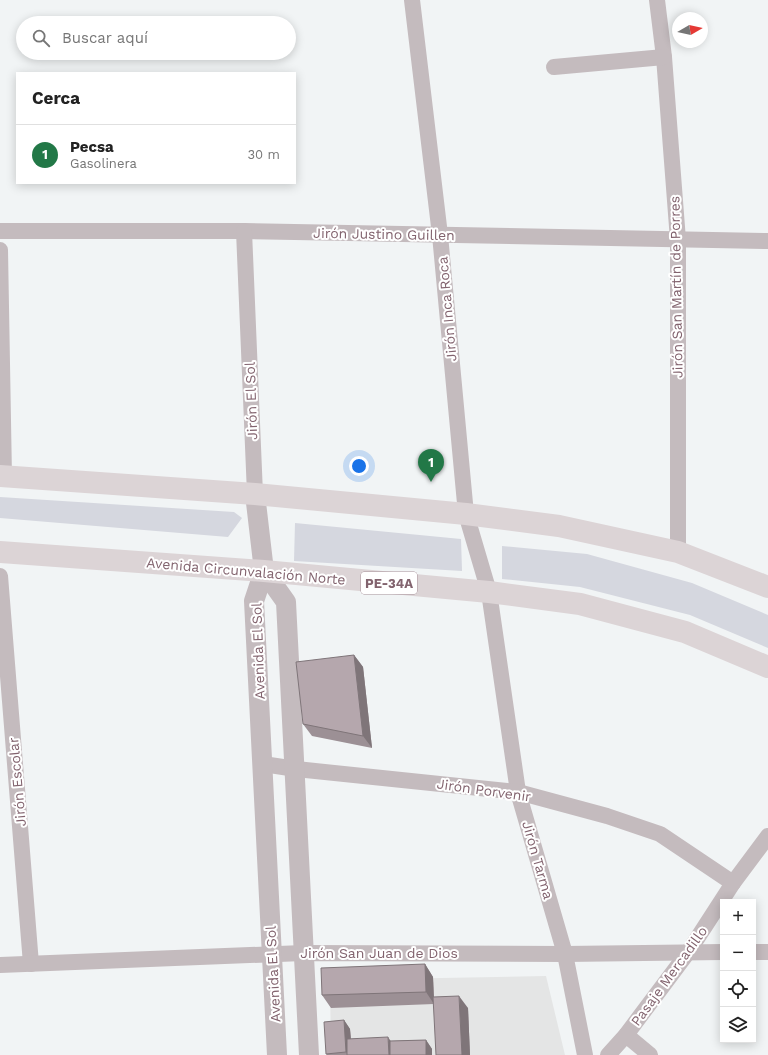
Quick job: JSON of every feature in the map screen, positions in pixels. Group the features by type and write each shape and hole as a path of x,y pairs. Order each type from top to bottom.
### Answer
{"highway":[{"path":"2,476 255,494 466,514 559,526 678,552 768,587"},
{"name":"Avenida Circunvalación Norte","path":"0,552 264,571 489,592 580,604 685,632 768,667"}],"street":[{"name":"Jirón Inca Roca","path":"412,0 440,234 466,514 489,592"},
{"name":"Jirón San Martín de Porres","path":"657,0 664,57 678,240 678,552"},
{"path":"554,67 664,57"},
{"name":"Jirón Justino Guillen","path":"0,231 244,231 768,241"},
{"name":"Jirón El Sol","path":"244,231 255,494 264,571"},
{"path":"0,250 2,476"},
{"name":"Avenida El Sol","path":"264,571 254,601 277,1055"},
{"name":"Avenida El Sol","path":"264,571 286,602 296,769 303,953 309,1055"},
{"name":"Jirón Escolar","path":"0,576 31,964"},
{"name":"Jirón Tarma","path":"489,592 518,792 565,954 585,1055"},
{"name":"Jirón Porvenir","path":"263,764 296,769 518,792 607,816 660,834 734,883"},
{"name":"Pasaje Mercadillo","path":"608,1055 626,1035 689,951 734,883 768,836"},
{"name":"Jirón San Juan de Dios","path":"0,965 272,953 565,954 689,951 720,952"},
{"path":"756,952 768,952"},
{"path":"626,1035 650,1055"}],"shaded area":[{"path":"0,497 234,512 242,518 228,537 0,518"},
{"path":"295,523 461,539 462,571 294,561"},
{"path":"502,546 587,554 692,583 768,615 768,648 690,615 580,587 502,579"},
{"path":"546,976 565,1055 331,1055 330,980"}],"building":[{"path":"354,655 363,736 303,724 296,662"},
{"path":"425,964 426,992 322,995 321,968"},
{"path":"459,996 462,1055 436,1055 433,997"},
{"path":"344,1020 346,1052 326,1054 324,1022"},
{"path":"388,1037 389,1055 347,1055 347,1039"},
{"path":"426,1040 426,1055 390,1055 390,1041"}],"place":[{"name":"Pecsa","path":"431,482"}]}
